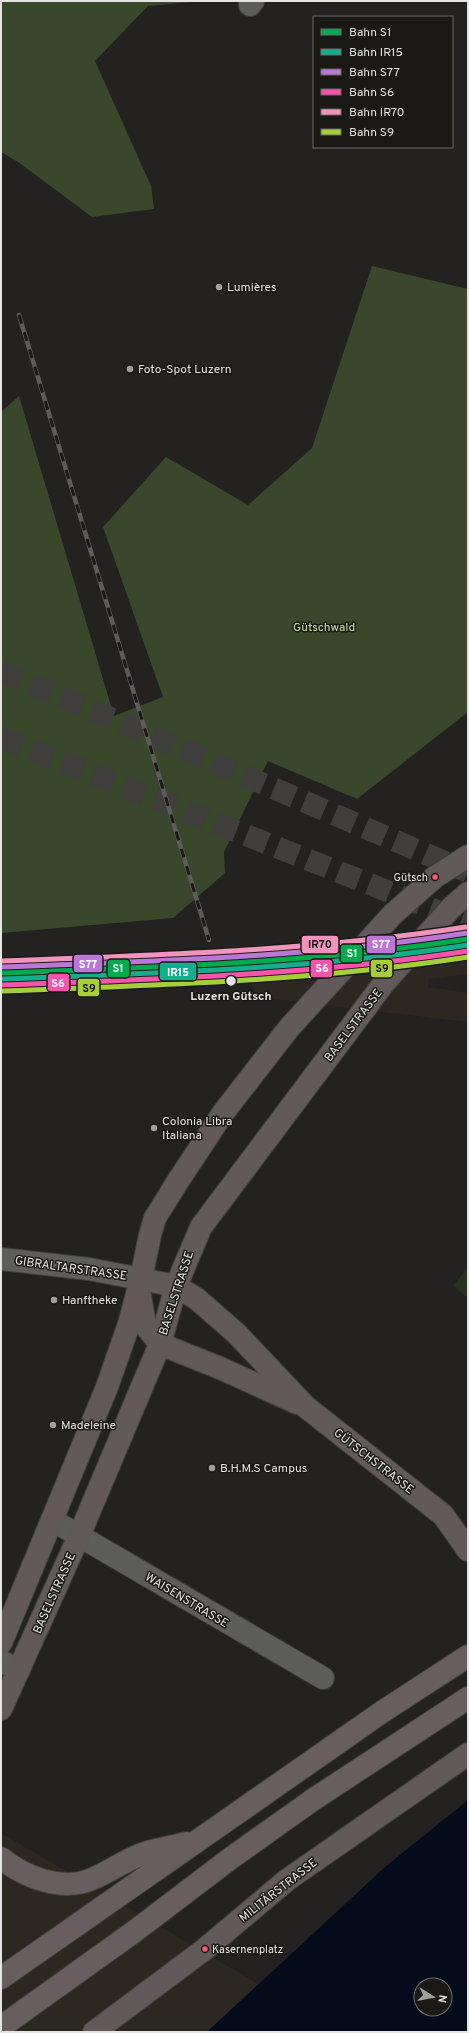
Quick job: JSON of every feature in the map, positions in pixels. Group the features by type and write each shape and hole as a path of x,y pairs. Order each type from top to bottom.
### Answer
{"highway":[{"path":"1,1978 382,1712 468,1656"},
{"path":"1,2027 314,1799 468,1698"},
{"path":"1,1858 36,1880 72,1883 91,1880 142,1854 201,1839"}],"main road":[{"path":"306,1407 220,1368 160,1344 145,1325 139,1300 146,1250 155,1218 224,1112 290,1028 393,914 434,877 468,856"},
{"name":"BASELSTRASSE","path":"1,1709 10,1665 79,1536 160,1344 176,1286 201,1227 384,983 445,914 468,892"},
{"path":"141,1279 176,1286 197,1299 237,1334 306,1407"},
{"path":"1,1642 107,1387 129,1324 141,1279"},
{"name":"GÜTSCHSTRASSE","path":"306,1407 442,1515"},
{"path":"442,1515 468,1526"},
{"path":"442,1515 468,1550"},
{"name":"MILITÄRSTRASSE","path":"94,2032 205,1950 287,1880 468,1754"}],"street":[{"name":"GIBRALTARSTRASSE","path":"1,1259 89,1269 141,1279"},
{"name":"WAISENSTRASSE","path":"52,1520 323,1678"}],"shaded area":[{"path":"468,922 468,974 429,979 428,987 468,993 468,1022 257,997 234,946 345,941"},
{"path":"1,1833 258,1984 207,2032 1,2032"}],"green space":[{"path":"1,1 201,1 148,6 95,61 151,186 154,209 92,217 18,162 1,152"},
{"name":"Gütschwald","path":"372,266 468,289 468,712 357,799 268,761 224,852 225,873 173,918 1,933 1,412 19,396 114,716 163,697 103,527 166,457 248,505 312,448"},
{"path":"468,1267 468,1298 453,1286"}],"water":[{"path":"468,1800 468,2032 207,2032 385,1867"}],"tunnel":[{"path":"1,671 468,872"},
{"path":"1,738 468,923"}],"railway":[{"path":"19,315 209,940"}],"rail line":[{"name":"IR70","path":"1,961 176,954 292,947 350,942 466,927"},
{"name":"S77","path":"1,967 176,960 293,953 351,948 467,933"},
{"name":"S1","path":"1,973 176,966 293,959 352,954 468,939"},
{"name":"IR15","path":"1,979 177,972 294,965 352,960 468,945"},
{"name":"S6","path":"1,985 177,978 294,971 352,966 468,951"},
{"name":"S9","path":"2,991 177,984 294,977 352,972 468,957"}],"place":[{"name":"Lumières","path":"219,287"},
{"name":"Foto-Spot Luzern","path":"130,369"},
{"name":"Gütsch","path":"435,877"},
{"name":"Luzern Gütsch","path":"231,981"},
{"name":"Colonia Libra Italiana","path":"154,1128"},
{"name":"Hanftheke","path":"54,1300"},
{"name":"Madeleine","path":"53,1425"},
{"name":"B.H.M.S Campus","path":"212,1468"},
{"name":"Kasernenplatz","path":"205,1949"}]}
